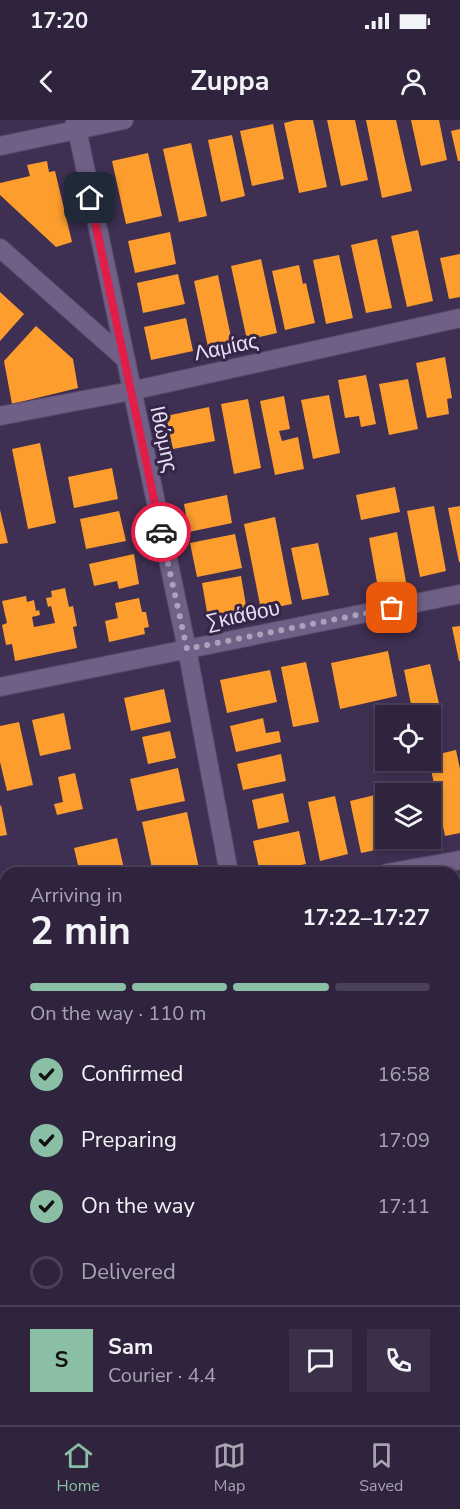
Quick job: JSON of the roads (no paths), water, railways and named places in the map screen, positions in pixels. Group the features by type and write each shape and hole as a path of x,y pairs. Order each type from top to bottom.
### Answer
{"street":[{"path":"0,146 75,125 124,120"},
{"name":"Ιθώμης","path":"75,125 187,649 228,867"},
{"path":"0,248 123,357"},
{"name":"Λαμίας","path":"0,416 131,391 460,318"},
{"name":"Σκιάθου","path":"0,687 460,594"},
{"path":"421,867 460,860"}]}
